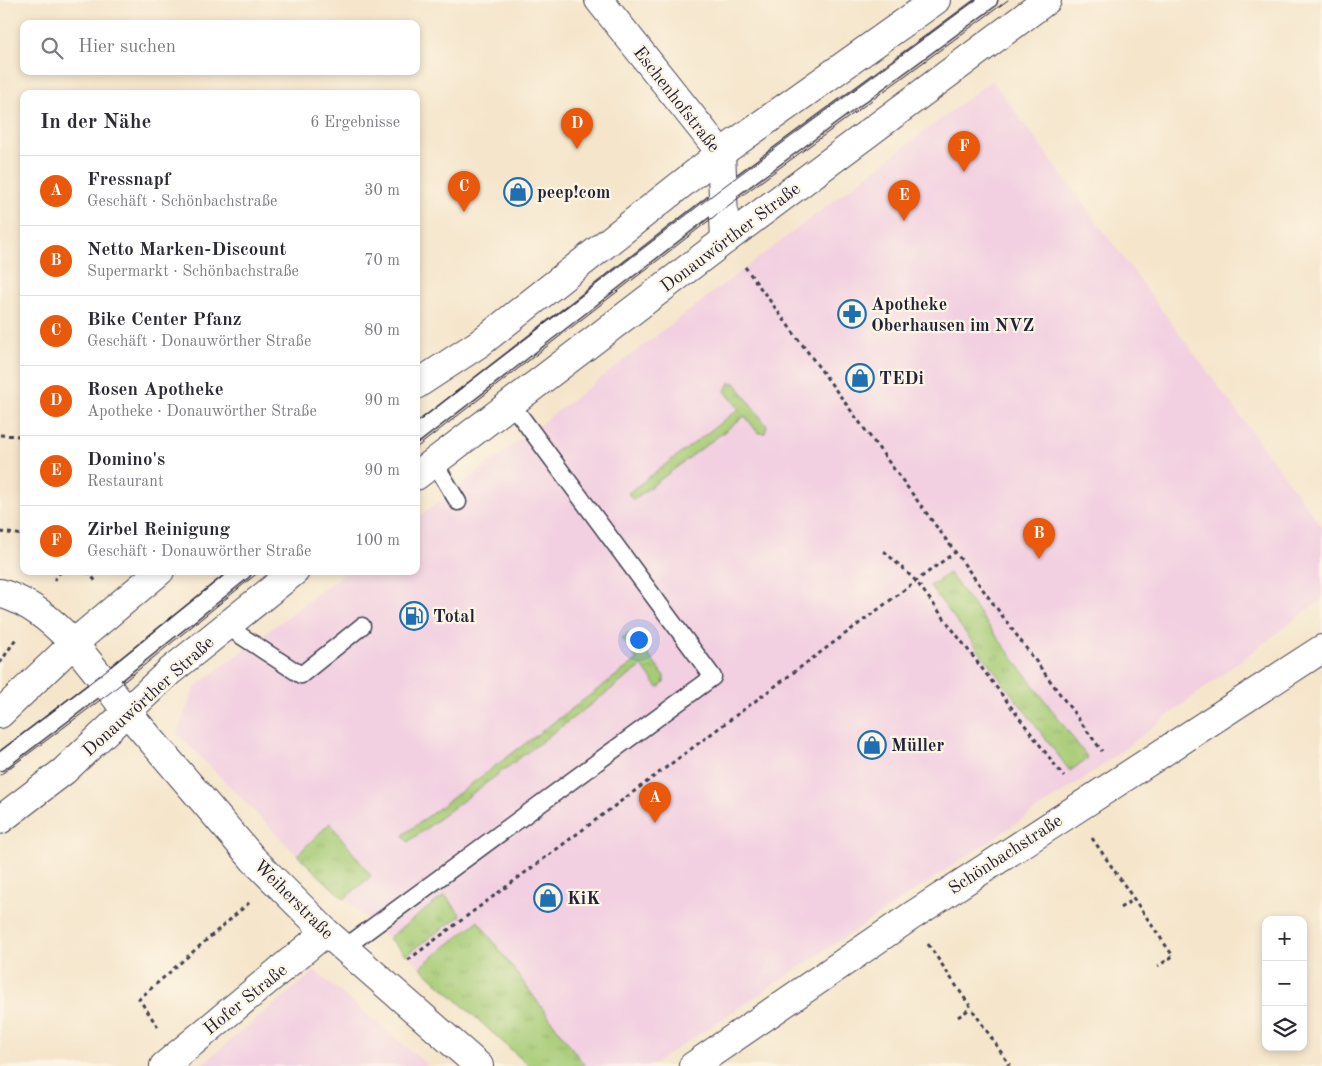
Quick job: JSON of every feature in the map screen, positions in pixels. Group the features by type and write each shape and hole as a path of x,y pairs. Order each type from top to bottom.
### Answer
{"main road":[{"name":"Eschenhofstraße","path":"599,0 721,153 725,240"},
{"path":"420,382 480,343 721,153 936,0"},
{"name":"Donauwörther Straße","path":"425,469 510,402 1047,0"},
{"path":"0,714 74,643 155,575"},
{"name":"Donauwörther Straße","path":"0,820 64,771 128,713 169,672 291,575"},
{"name":"Weiherstraße","path":"0,593 13,596 34,609 74,643 128,713 198,797 275,880 335,940 479,1066"},
{"name":"Schönbachstraße","path":"693,1066 910,917 1322,649"},
{"name":"Hofer Straße","path":"170,1061 335,940"}],"lane":[{"path":"420,431 724,195 989,0"},
{"path":"335,940 713,677 510,402"},
{"path":"425,469 458,502"},
{"path":"0,762 104,683 238,575"},
{"path":"226,626 301,675 362,626"}],"path":[{"path":"725,240 1122,778"},
{"path":"0,435 20,436"},
{"path":"0,532 20,534"},
{"path":"884,551 916,581 1078,807 1134,899 1173,956 1158,966"},
{"path":"382,980 954,552"},
{"path":"170,1061 139,999 275,880"},
{"path":"1120,908 1134,899"},
{"path":"927,942 1010,1064 1007,1066"},
{"path":"958,1017 971,1008"}],"shaded area":[{"path":"992,80 1322,527 1322,599 1095,771 651,1066 529,1066 297,855 177,733 195,687 342,575 420,575 420,516"},
{"path":"315,971 429,1066 200,1066 220,1049"}],"green space":[{"path":"729,383 735,383 767,426 765,433 758,433 745,416 633,500 628,493 739,409 725,391"},
{"path":"949,573 1088,758 1070,771 930,586"},
{"path":"627,634 633,635 664,676 664,683 658,688 642,666 408,842 403,835 637,660 622,638"},
{"path":"330,823 371,876 344,899 297,855"},
{"path":"445,895 461,915 406,955 388,938"},
{"path":"478,921 585,1066 529,1066 420,967"}],"tram line":[{"path":"420,420 723,187 976,0"},
{"path":"420,445 725,208 1008,0"},
{"path":"0,751 99,676 224,575"},
{"path":"0,775 111,692 255,575"}],"place":[{"name":"Rosen Apotheke","path":"577,149"},
{"name":"Zirbel Reinigung","path":"964,172"},
{"name":"peep!com","path":"518,192"},
{"name":"Bike Center Pfanz","path":"464,212"},
{"name":"Domino's","path":"904,221"},
{"name":"Apotheke Oberhausen im NVZ","path":"852,314"},
{"name":"TEDi","path":"860,378"},
{"name":"Netto Marken-Discount","path":"1039,559"},
{"name":"Total","path":"414,616"},
{"name":"Müller","path":"872,745"},
{"name":"Fressnapf","path":"655,823"},
{"name":"KiK","path":"548,898"}]}
